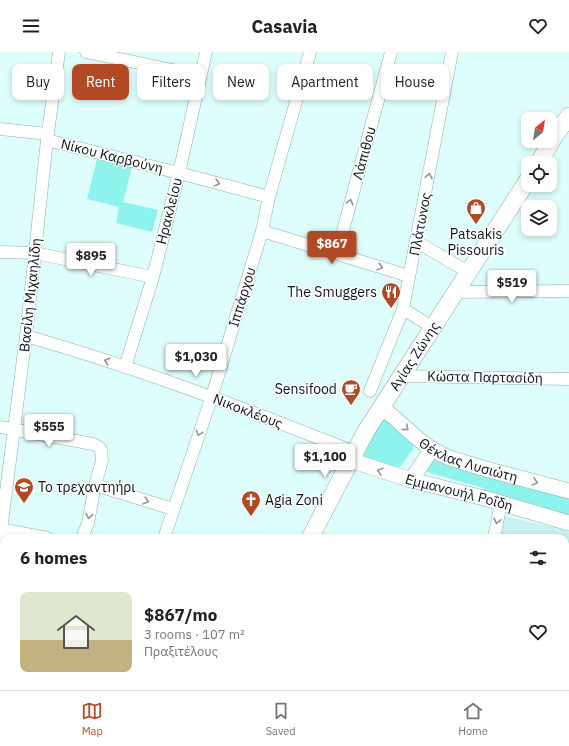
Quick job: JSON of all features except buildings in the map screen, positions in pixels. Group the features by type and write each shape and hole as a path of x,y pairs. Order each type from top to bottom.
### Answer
{"main road":[{"path":"543,156 553,138 569,116"},
{"path":"544,156 569,130"},
{"name":"Αγίας Ζώνης","path":"312,534 352,456 381,406 521,191"}],"street":[{"name":"Βασίλη Μιχαηλίδη","path":"0,532 26,336 47,137 59,52"},
{"path":"86,52 144,64"},
{"name":"Ηρακλείου","path":"204,64 206,52"},
{"name":"Ιππάρχου","path":"165,534 212,396 262,231 269,198 310,52"},
{"name":"Λάπιθου","path":"337,253 391,52"},
{"name":"Πλάτωνος","path":"370,391 403,309 417,242 452,52"},
{"name":"Ηρακλείου","path":"125,368 153,277 196,100"},
{"name":"Νίκου Καρβούνη","path":"0,129 47,137 269,198"},
{"path":"262,231 409,276"},
{"path":"417,242 468,272"},
{"path":"0,252 35,254 153,277"},
{"path":"455,292 569,291"},
{"path":"403,309 432,327"},
{"name":"Νικοκλέους","path":"26,336 212,396 352,456"},
{"name":"Κώστα Παρτασίδη","path":"401,376 569,379"},
{"name":"Θέκλας Λυσιώτη","path":"381,406 413,435 432,449 447,457 482,468 569,491"},
{"path":"0,427 99,447 102,454 102,461 95,485 88,523 84,534"},
{"path":"411,480 432,449"},
{"name":"Εμμανουήλ Ροΐδη","path":"352,456 411,480 501,503 569,523"},
{"path":"95,485 173,509"},
{"path":"495,534 501,503"},
{"path":"0,532 16,534"}],"shaded area":[{"path":"97,159 132,167 123,202 158,210 152,232 116,223 119,207 87,199"},
{"path":"381,418 390,423 413,445 413,449 400,467 364,457 363,453"},
{"path":"431,459 569,498 569,517 483,493 483,488 427,472"},
{"path":"499,515 569,531 569,534 493,534"}],"place":[{"name":"Patsakis Pissouris","path":"476,225"},
{"name":"The Smuggers","path":"391,309"},
{"name":"Sensifood","path":"351,406"},
{"name":"Το τρεχαντηήρι","path":"24,504"},
{"name":"Agia Zoni","path":"251,517"}]}
